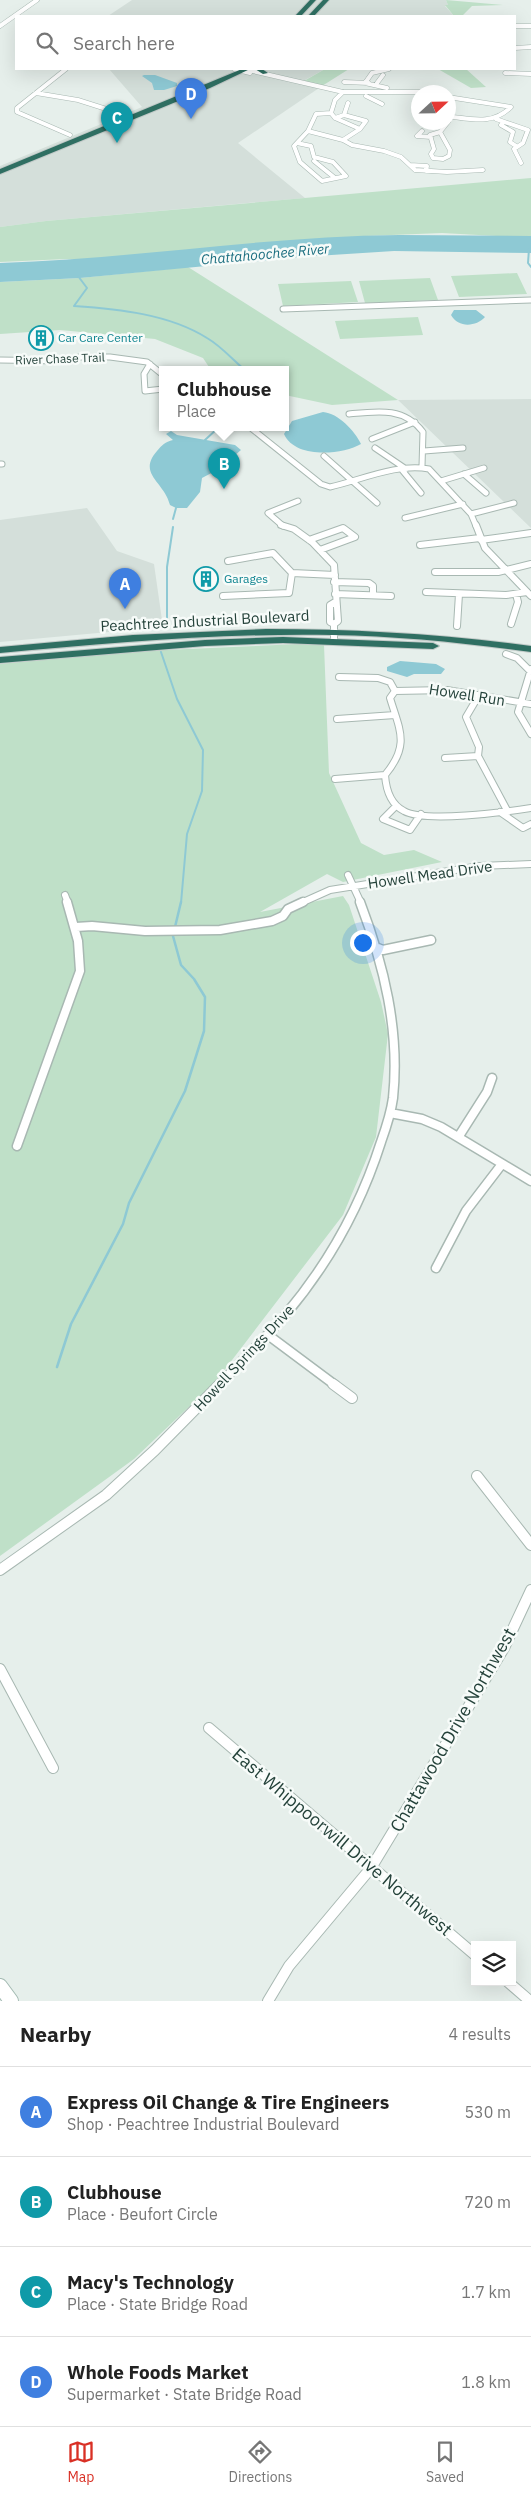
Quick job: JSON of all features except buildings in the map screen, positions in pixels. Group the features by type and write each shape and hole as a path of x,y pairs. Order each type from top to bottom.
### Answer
{"highway":[{"path":"299,15 313,0"},
{"path":"313,15 326,0"},
{"path":"0,172 232,72"},
{"path":"0,164 116,114 232,72 265,73"},
{"name":"Peachtree Industrial Boulevard","path":"0,650 247,630 392,632 531,649"},
{"name":"Peachtree Industrial Boulevard","path":"0,660 334,631 531,656"}],"street":[{"path":"16,15 37,0"},
{"path":"0,26 15,15"},
{"path":"516,26 531,26"},
{"path":"516,48 531,47"},
{"path":"65,70 16,108 17,112 70,135"},
{"path":"250,70 343,92 411,92"},
{"path":"365,83 372,73 385,70"},
{"path":"257,72 339,96 366,96 390,92"},
{"path":"505,73 531,74"},
{"path":"377,83 383,75"},
{"path":"344,82 383,83"},
{"path":"365,83 387,88 390,92"},
{"path":"331,113 335,100 343,92"},
{"path":"36,94 91,104 116,114"},
{"path":"366,96 382,104"},
{"path":"456,98 511,107"},
{"path":"456,117 482,120 496,119 506,114 517,99"},
{"path":"344,115 348,103"},
{"path":"331,113 335,118 360,129"},
{"path":"302,164 322,156 337,163 346,176 322,181 302,164 294,146 308,131 316,114 331,113"},
{"path":"335,118 344,115 366,122 360,129 343,140"},
{"path":"496,119 510,122 528,130 523,143 516,146"},
{"path":"504,122 501,125 513,132 510,142 516,146"},
{"path":"308,131 343,140 352,145 384,151 401,157 410,165 427,166 426,170 483,170"},
{"path":"422,131 417,136 431,137"},
{"path":"440,132 450,150 450,156 443,159 433,158 431,154 434,149 431,137 430,135 440,132"},
{"path":"297,143 311,146 314,159 335,178"},
{"path":"516,146 514,149 521,163"},
{"path":"282,309 531,300"},
{"name":"River Chase Trail","path":"0,360 66,361 80,357 110,357 150,364"},
{"path":"159,372 150,364 144,374 145,391 159,389"},
{"path":"349,414 382,410 407,414 423,432 424,451 422,466"},
{"path":"372,439 415,422"},
{"path":"255,431 321,484 330,487 404,469 422,466 429,468 471,514 485,548 529,594"},
{"path":"375,448 404,469 421,493"},
{"path":"424,451 463,448"},
{"path":"324,456 377,503"},
{"path":"441,480 484,468"},
{"path":"464,474 486,493"},
{"path":"298,502 268,513 282,526 294,529 309,540 334,565 335,602 338,621 334,631"},
{"path":"471,514 514,502"},
{"path":"404,518 463,504"},
{"path":"309,540 343,528 355,537 320,550"},
{"path":"420,544 531,533"},
{"path":"228,561 273,553 292,573 369,583 373,586 372,595"},
{"path":"435,572 504,570 531,564"},
{"path":"223,596 289,593 292,573"},
{"path":"426,592 529,594"},
{"path":"335,594 391,596"},
{"path":"457,626 459,594"},
{"path":"511,624 518,602 516,594"},
{"path":"506,654 518,658 531,670 519,703 518,712 531,734"},
{"path":"335,779 385,775 397,763 404,743 390,698 395,691 390,682 378,678 339,677"},
{"name":"Howell Run","path":"395,691 428,688 479,694 531,704"},
{"path":"479,694 466,717 479,747 478,756 508,812"},
{"path":"337,719 395,715"},
{"path":"445,758 478,756"},
{"path":"385,775 385,788 396,806 407,814 508,812 531,808"},
{"path":"396,806 384,819 410,830 421,814"},
{"path":"500,812 523,828 531,824"},
{"name":"Howell Mead Drive","path":"76,927 92,926 145,931 220,930 272,921 283,916 288,909 330,890 353,885 480,866 531,864"},
{"name":"Howell Springs Drive","path":"0,1570 74,1519 106,1494 196,1410 268,1335 325,1261 360,1201 378,1153 390,1113 393,1098 395,1045 388,990 378,948 348,875"},
{"path":"17,1146 80,971 81,949 65,894"},
{"path":"378,948 383,950 431,940"},
{"path":"459,1136 487,1092 492,1078"},
{"path":"390,1113 397,1116 426,1120 459,1136 531,1181"},
{"path":"436,1268 466,1211 502,1164"},
{"path":"268,1335 352,1398"},
{"path":"478,1476 531,1544"},
{"name":"Chattawood Drive Northwest","path":"268,2001 289,1966 371,1868 504,1648 531,1590"},
{"path":"0,1669 53,1768"},
{"name":"East Whippoorwill Drive Northwest","path":"208,1728 471,1952"},
{"path":"0,1986 11,2001"},
{"path":"513,1986 530,2001"}],"shaded area":[{"path":"132,0 446,0 448,5 445,6 453,15 110,15"},
{"path":"110,70 323,70 305,80 322,86 238,143 305,198 46,221 0,227 0,166 142,107"},
{"path":"531,399 531,528 398,400"},
{"path":"87,508 117,551 154,564 163,627 0,642 0,520"}],"green space":[{"path":"446,0 503,5 472,6 463,15 453,15 445,5 448,5"},
{"path":"323,70 347,70 322,86 304,81"},
{"path":"440,70 467,70 486,87 471,88"},
{"path":"531,178 531,238 442,233 366,236 109,261 66,259 0,262 0,227 46,221"},
{"path":"188,267 398,400 332,405 289,396 289,366 208,366 203,358 155,339 60,330 0,334 0,282 80,278"},
{"path":"517,273 527,294 459,297 451,276"},
{"path":"430,278 438,300 365,303 359,281"},
{"path":"351,281 358,302 283,306 278,284"},
{"path":"418,317 423,335 340,339 335,321"},
{"path":"321,643 324,645 329,773 361,843 384,855 414,850 442,862 343,882 327,874 260,912 343,896 349,905 381,1002 388,1034 376,1137 343,1215 216,1381 134,1459 0,1556 0,664 120,652"}],"water":[{"path":"155,75 177,83 177,86 164,90 154,90 152,83 142,76"},
{"name":"Chattahoochee River","path":"399,235 531,236 531,253 394,251 300,257 80,278 0,282 0,263 100,257 299,239"},
{"path":"454,310 476,310 485,317 477,323 462,324 451,315"},
{"path":"323,412 329,413 345,423 361,444 343,451 331,452 308,451 298,448 284,434 286,431 289,431 292,421"},
{"path":"171,431 177,435 235,445 241,450 219,469 202,478 200,492 187,508 176,508 170,505 151,472 152,459 157,451 164,444 173,440 166,434"},
{"path":"400,661 436,664 445,669 441,674 414,674 407,677 387,671 387,667"}],"waterway":[{"path":"529,249 528,263 531,267"},
{"path":"78,276 87,288 74,306 125,311 176,323 212,341 241,366"},
{"path":"205,440 215,431"},
{"path":"173,519 176,508"},
{"path":"167,623 167,567 173,527"},
{"path":"161,652 177,699 203,750 202,791 187,834 181,903"},
{"path":"175,927 181,902"},
{"path":"57,1367 71,1324 123,1224 129,1203 185,1091 204,1031 205,997 194,979 181,965 173,936"}],"place":[{"name":"Whole Foods Market","path":"191,119"},
{"name":"Macy's Technology","path":"117,143"},
{"name":"Car Care Center","path":"41,338"},
{"name":"Clubhouse","path":"224,489"},
{"name":"Garages","path":"206,579"},
{"name":"Express Oil Change & Tire Engineers","path":"125,609"}]}
